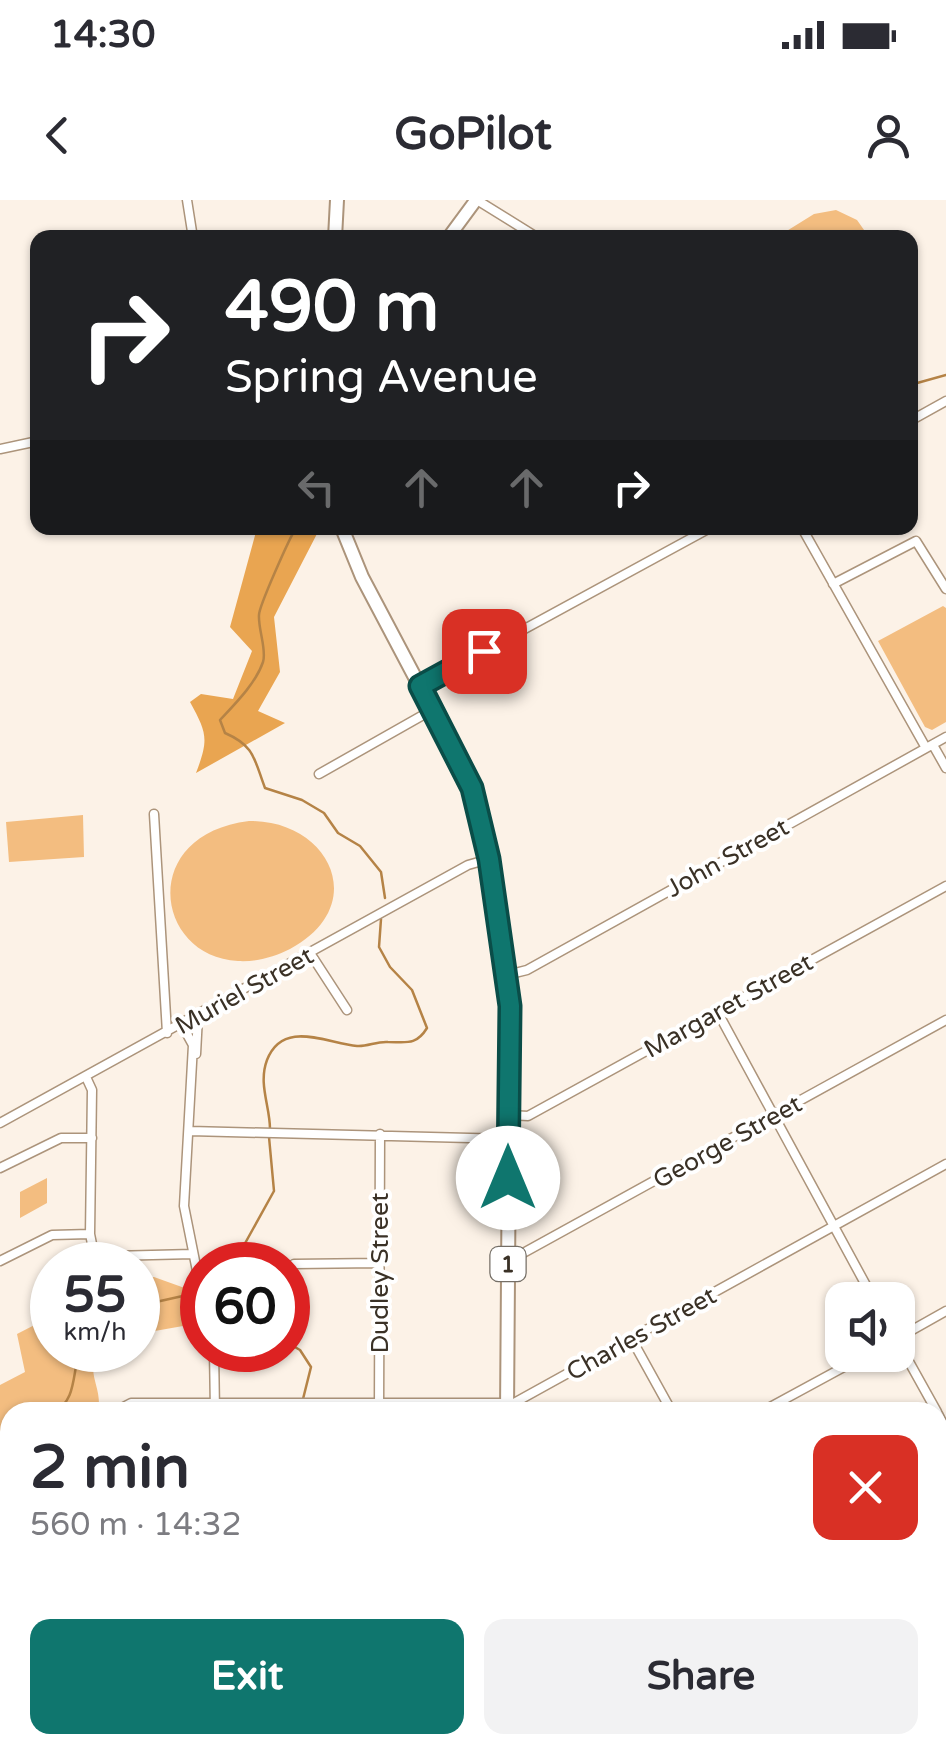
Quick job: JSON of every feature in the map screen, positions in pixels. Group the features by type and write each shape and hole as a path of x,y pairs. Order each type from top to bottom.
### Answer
{"main road":[{"path":"335,230 337,200"},
{"path":"454,230 477,200"},
{"name":"1","path":"345,535 362,577 476,799 489,859 510,1006 507,1402"}],"street":[{"path":"186,200 192,230"},
{"path":"477,200 525,230"},
{"path":"918,416 946,402"},
{"path":"0,449 30,443"},
{"path":"420,686 697,535"},
{"path":"806,535 929,746 946,768"},
{"path":"833,584 916,541 946,589"},
{"path":"320,774 432,710"},
{"name":"John Street","path":"507,975 526,970 946,737"},
{"path":"154,814 167,1033"},
{"name":"Muriel Street","path":"0,1124 468,865 489,859"},
{"name":"Margaret Street","path":"509,1115 528,1116 946,886"},
{"path":"310,952 347,1010"},
{"path":"717,1011 864,1282"},
{"path":"193,1068 199,1041 198,1016"},
{"name":"George Street","path":"508,1258 946,1020"},
{"path":"182,1025 193,1045 184,1206 191,1242"},
{"path":"86,1077 92,1090 90,1234 97,1253 128,1257 180,1255"},
{"path":"190,1131 509,1139"},
{"name":"Dudley Street","path":"379,1402 380,1134"},
{"path":"0,1168 61,1138 92,1138"},
{"name":"Charles Street","path":"516,1402 946,1164"},
{"path":"0,1260 52,1235 90,1234"},
{"path":"310,1264 378,1263"},
{"path":"915,1330 946,1311"},
{"path":"631,1338 666,1402"},
{"path":"214,1372 215,1402"},
{"path":"780,1402 835,1372"},
{"path":"915,1372 931,1402"},
{"name":"Charles Street","path":"131,1402 215,1402"}],"shaded area":[{"path":"836,210 857,220 864,230 788,230 814,214"},
{"path":"255,535 316,535 274,617 280,672 258,711 285,723 196,773 204,736 190,702 201,694 233,699 252,651 230,627"},
{"path":"943,606 946,722 932,730 925,727 878,641"},
{"path":"83,815 84,857 9,862 6,822"},
{"path":"249,821 277,824 301,835 319,850 330,868 334,889 329,911 315,931 278,954 238,961 210,954 189,939 175,919 170,895 174,870 188,848 213,831"},
{"path":"47,1178 47,1203 20,1218 20,1192"},
{"path":"160,1279 180,1286 180,1327 160,1330"},
{"path":"30,1327 30,1372 94,1372 99,1402 0,1402 0,1385 25,1372 17,1334"}],"waterway":[{"path":"918,383 946,375"},
{"path":"293,535 260,609 264,652 260,670 220,720 225,733 252,754 265,788 302,800 324,813 338,833 360,846 381,872 385,898"},
{"path":"270,1129 265,1069 274,1048 283,1040 306,1036 361,1046 410,1042 427,1028 412,990 390,967 379,947 381,919"},
{"path":"246,1242 274,1191 269,1137"},
{"path":"160,1301 180,1297"},
{"path":"310,1365 310,1371"},
{"path":"66,1402 75,1372"},
{"path":"303,1399 310,1372"}],"route":[{"path":"484,651 420,686 472,788 489,859 510,1006 508,1178"}]}
